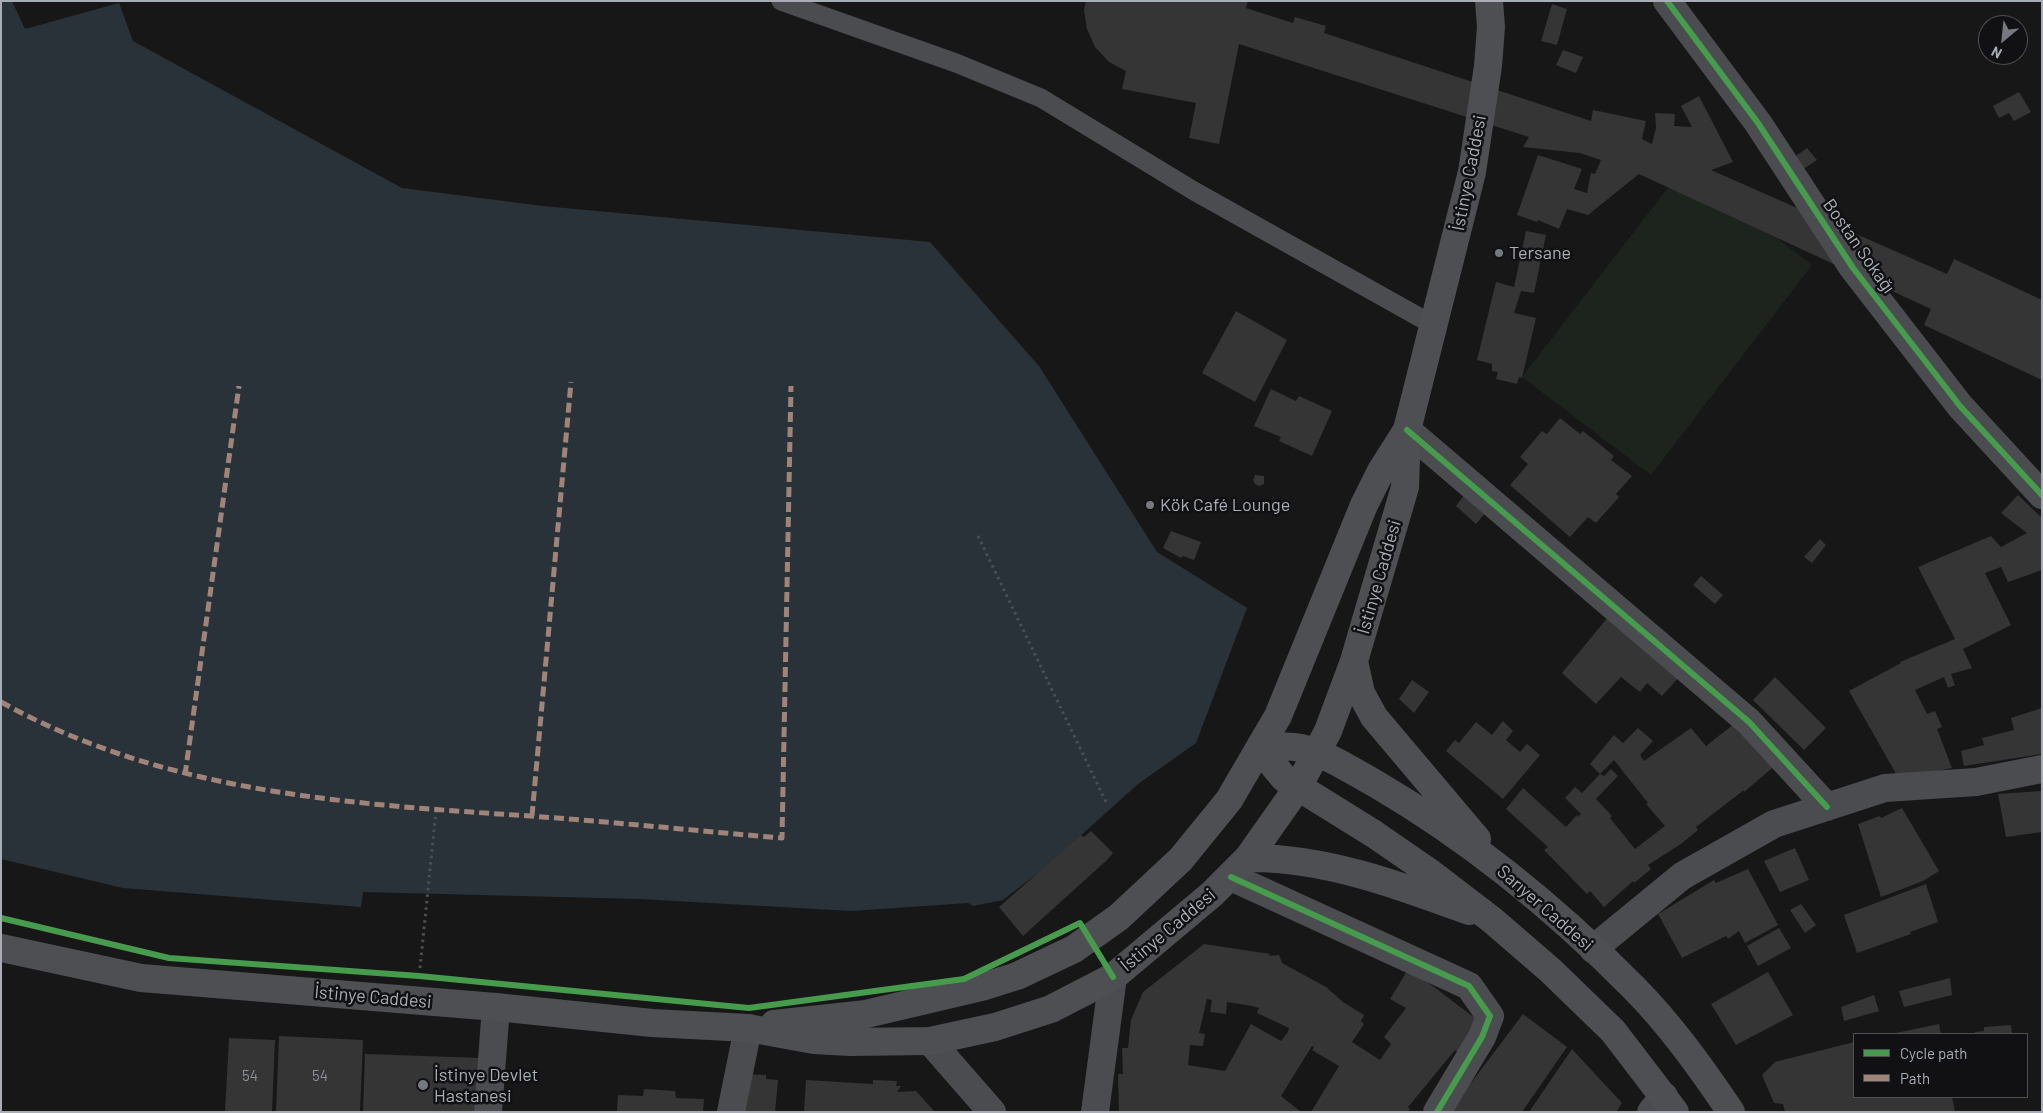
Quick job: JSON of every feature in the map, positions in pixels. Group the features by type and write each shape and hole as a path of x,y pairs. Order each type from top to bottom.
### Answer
{"main road":[{"name":"İstinye Caddesi","path":"1,948 141,978 496,1007 652,1023 748,1028 814,1040 850,1042 930,1041 995,1027 1051,1009 1113,976 1239,868 1272,828 1298,787 1328,731 1354,661 1405,486 1407,430 1435,326 1473,163 1488,66 1492,26 1489,1"},
{"name":"İstinye Caddesi","path":"748,1028 866,1014 924,1001 1017,976 1074,949 1118,917 1181,859 1228,800 1260,749 1290,690 1364,505 1381,471 1407,430"},
{"path":"1354,661 1361,693 1374,717 1505,872"},
{"name":"Sarıyer Caddesi","path":"1260,749 1280,746 1302,749 1347,767 1410,804 1505,872 1593,949 1634,988 1702,1069 1731,1112"},
{"path":"1260,749 1284,778 1418,864 1492,920 1550,970 1613,1031 1663,1106"},
{"path":"1239,868 1302,861 1350,872 1492,920"}],"street":[{"name":"Bostan Sokağı","path":"1667,1 1758,123 1853,268 1960,406 2042,495"},
{"path":"1407,430 1749,722 1827,807"},
{"path":"1593,949 1682,876 1774,824 1885,788 1976,782 2042,769"},
{"path":"1239,868 1469,986 1490,1016 1482,1036 1437,1112"},
{"path":"1095,1112 1113,976"},
{"path":"488,1112 496,1007"},
{"path":"731,1112 748,1028"},
{"path":"930,1041 992,1112"}],"lane":[{"path":"781,1 956,63 1041,98 1194,191 1435,326"}],"path":[{"path":"978,536 1106,802"},
{"path":"417,1001 436,811"}],"shaded area":[{"path":"1,1 12,1 25,29 119,3 133,41 402,188 543,206 930,242 1039,366 1157,552 1247,608 1196,743 1138,784 1048,865 1003,900 973,906 968,903 851,911 640,899 363,892 361,907 123,888 1,859"},
{"path":"1684,167 1812,265 1651,475 1522,377"}],"building":[{"path":"1086,1 1248,1 1246,8 1293,23 1295,17 1326,26 1324,33 1591,121 1593,110 1646,121 1642,139 1652,144 1656,128 1655,113 1675,114 1674,126 1692,127 1681,106 1699,96 1733,162 1711,170 1947,274 1954,259 2042,300 2042,380 1924,325 1931,309 1639,174 1588,215 1567,209 1559,229 1538,220 1537,222 1517,215 1538,155 1582,169 1574,189 1587,193 1591,173 1595,174 1601,160 1580,153 1523,147 1529,137 1239,44 1219,144 1189,138 1196,103 1122,89 1126,71 1109,62 1095,47 1087,29 1084,10"},
{"path":"1552,4 1567,9 1557,45 1541,41"},
{"path":"1563,50 1583,57 1576,73 1556,65"},
{"path":"2019,92 2031,112 2014,121 2009,113 1999,118 1993,106"},
{"path":"1807,148 1817,160 1802,170 1793,158"},
{"path":"1526,231 1546,235 1534,293 1521,291 1514,313 1536,318 1522,378 1519,377 1517,384 1496,379 1498,372 1492,371 1492,364 1477,360 1496,282 1514,287"},
{"path":"1236,311 1287,340 1255,402 1202,373"},
{"path":"1271,389 1296,401 1299,396 1332,411 1312,456 1279,441 1281,437 1254,426"},
{"path":"1560,418 1580,434 1583,431 1614,456 1611,460 1632,476 1616,494 1619,497 1596,523 1588,517 1570,537 1510,485 1528,464 1520,457 1542,431 1547,434"},
{"path":"1255,475 1264,476 1264,484 1259,486 1255,484 1253,480"},
{"path":"1465,494 1486,512 1476,524 1456,506"},
{"path":"2018,495 2042,518 2042,570 2008,582 2001,567 1985,573 2011,625 1963,649 1972,668 1951,674 1955,685 1948,688 1944,677 1915,690 1927,714 1935,711 1942,727 1937,729 1952,768 1899,779 1849,691 1900,662 1955,639 1918,567 1991,536 2001,547 2027,533 2001,513"},
{"path":"1171,531 1201,542 1194,560 1183,556 1181,558 1163,548"},
{"path":"1820,539 1826,545 1812,563 1804,557"},
{"path":"1701,576 1723,595 1715,604 1693,585"},
{"path":"1613,611 1680,676 1662,696 1647,683 1640,692 1621,677 1596,704 1562,673"},
{"path":"1775,677 1826,728 1804,750 1753,700"},
{"path":"1412,680 1429,692 1414,713 1399,699"},
{"path":"2042,708 2042,754 1964,766 1961,751 1984,745 1982,738 2014,730 2011,718"},
{"path":"1503,721 1513,731 1506,740 1520,752 1527,744 1540,755 1503,799 1446,751 1455,740 1459,743 1476,722 1492,735"},
{"path":"1734,724 1777,764 1744,792 1744,790 1696,827 1698,830 1681,844 1648,865 1651,869 1634,883 1633,881 1604,907 1590,891 1587,894 1544,850 1548,847 1506,809 1523,788 1566,827 1577,815 1578,817 1581,814 1565,798 1575,787 1582,793 1600,774 1590,764 1614,735 1623,743 1638,728 1653,741 1640,755 1644,761 1691,728 1706,746","holes":["1614,760 1648,803 1646,804 1665,826 1635,849 1610,818 1612,816 1596,799 1618,776 1611,769 1604,776 1600,774"]},
{"path":"2042,791 2042,832 2006,837 1998,794"},
{"path":"1902,808 1939,871 1923,881 1881,897 1858,824 1880,816 1881,818"},
{"path":"1091,831 1113,853 1023,936 999,907 1081,835 1084,837"},
{"path":"1795,848 1809,880 1780,892 1764,861"},
{"path":"1748,869 1778,925 1745,943 1739,931 1728,939 1726,936 1682,958 1658,914 1714,880 1716,883"},
{"path":"1926,884 1938,922 1910,932 1911,934 1857,953 1844,915"},
{"path":"1801,904 1816,925 1805,933 1790,910"},
{"path":"1779,928 1791,948 1758,966 1747,946"},
{"path":"1204,944 1270,954 1269,956 1279,955 1282,963 1326,987 1343,1002 1364,1015 1361,1021 1364,1024 1352,1042 1380,1060 1391,1044 1384,1037 1406,1008 1390,999 1409,968 1484,1025 1460,1054 1455,1050 1408,1107 1410,1109 1408,1112 1311,1112 1339,1066 1312,1050 1314,1047 1312,1046 1281,1096 1301,1112 1119,1112 1118,1074 1123,1074 1122,1048 1128,1048 1131,1020 1143,992","holes":["1207,999 1212,1000 1210,1012 1226,1014 1227,1002 1252,1006 1259,1008 1257,1013 1289,1028 1288,1032 1281,1041 1251,1024 1225,1071 1188,1065 1190,1045 1203,1046 1205,1034 1199,1033"]},
{"path":"1768,972 1793,1015 1736,1045 1711,1004"},
{"path":"1950,978 1952,995 1904,1007 1899,991"},
{"path":"1874,995 1879,1011 1844,1021 1841,1007"},
{"path":"1523,1014 1567,1047 1522,1112 1449,1112"},
{"path":"1939,1024 1941,1033 1896,1033"},
{"path":"2011,1025 2012,1033 1975,1033 1984,1031 1984,1027"},
{"path":"279,1036 363,1040 360,1112 276,1112"},
{"path":"229,1038 275,1040 272,1112 225,1112"},
{"path":"1853,1042 1853,1098 1952,1098 1955,1112 1785,1112 1783,1104 1774,1103 1762,1075 1775,1062"},
{"path":"1572,1049 1622,1103 1616,1112 1529,1112"},
{"name":"İstinye Devlet Hastanesi","path":"365,1054 482,1058 481,1112 363,1112"},
{"path":"741,1074 766,1075 766,1079 778,1080 775,1112 738,1112"},
{"path":"806,1080 873,1084 873,1080 897,1081 896,1086 901,1086 897,1092 916,1091 935,1112 804,1112"},
{"path":"644,1089 675,1091 676,1098 704,1099 703,1112 617,1112 618,1095 643,1096"}],"marked path":[{"path":"532,816 571,382"},
{"path":"185,775 239,386"},
{"path":"1,702 63,733 127,757 192,775 258,789 325,799 393,806 562,818 782,838 791,386"}],"cycle path":[{"path":"1667,1 1758,123 1853,268 1960,406 2042,495"},
{"path":"1407,430 1749,722 1827,807"},
{"path":"1231,877 1469,986 1490,1016 1482,1037 1437,1112"},
{"path":"1,918 169,958 419,976 749,1008 964,979 1080,923 1113,977"}],"place":[{"name":"Tersane","path":"1499,253"},
{"name":"Kök Café Lounge","path":"1150,505"},
{"name":"İstinye Devlet Hastanesi","path":"423,1085"}]}
